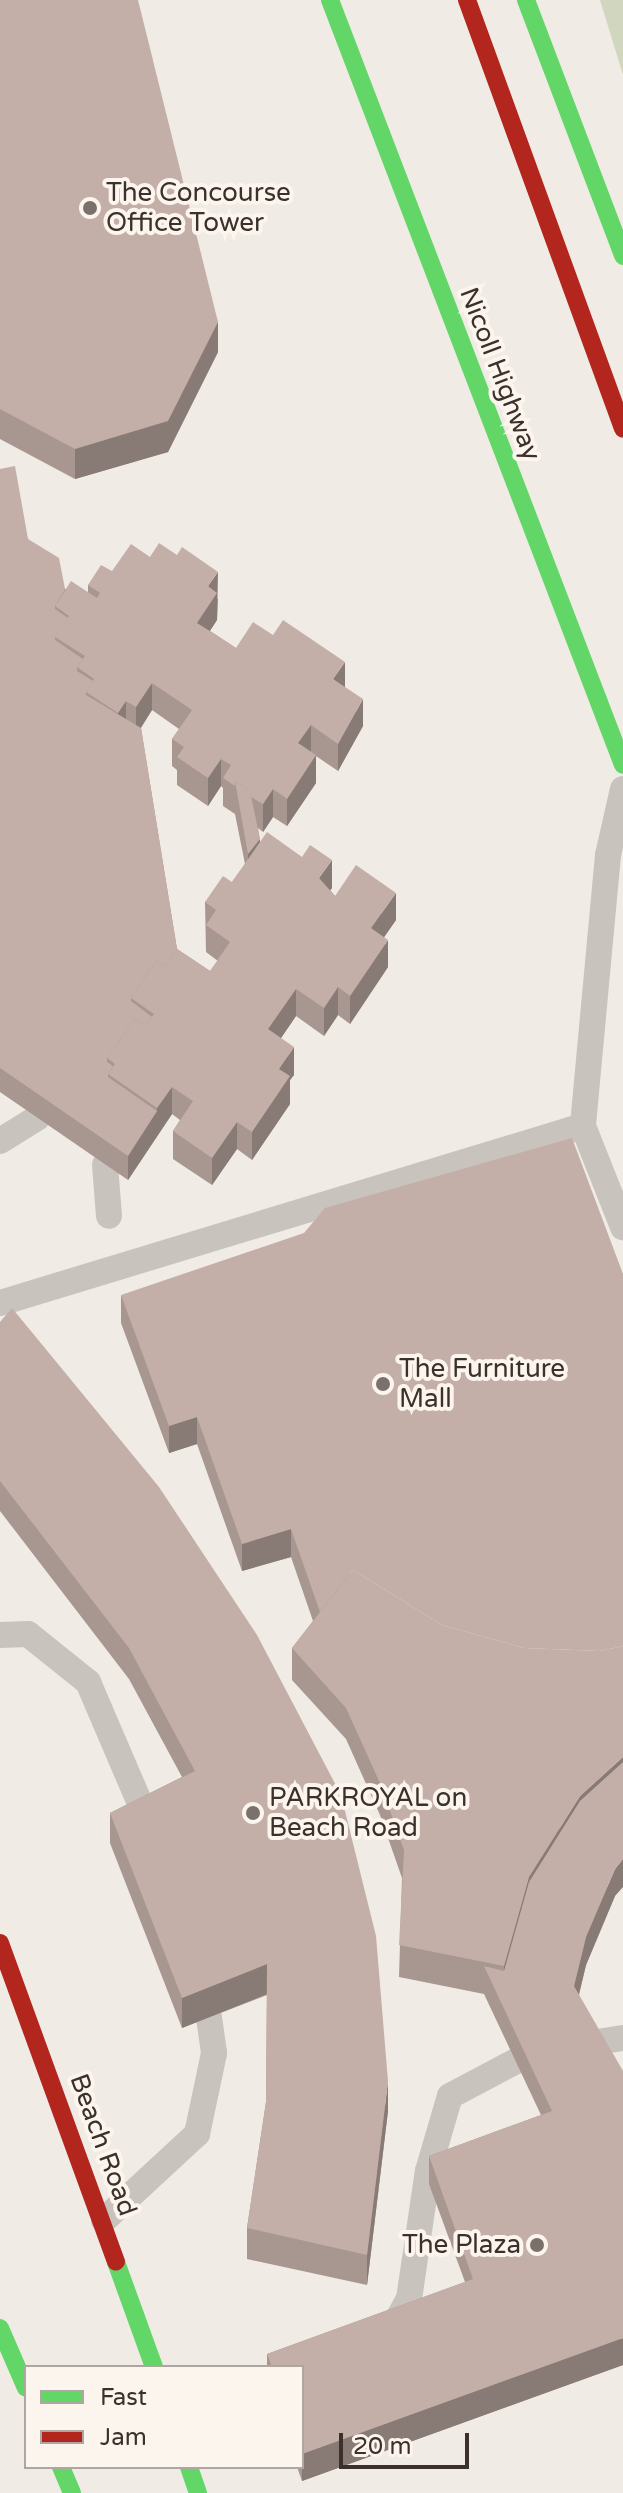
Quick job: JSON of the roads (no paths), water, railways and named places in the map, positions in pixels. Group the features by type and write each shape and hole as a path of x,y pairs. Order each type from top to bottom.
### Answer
{"main road":[{"name":"Nicoll Highway","path":"330,0 623,765"},
{"path":"467,0 623,428"},
{"path":"526,0 623,256"},
{"name":"Beach Road","path":"0,1943 104,2220 153,2365"},
{"path":"0,2328 24,2383"},
{"path":"62,2469 72,2493"},
{"path":"190,2469 198,2493"}],"lane":[{"path":"623,789 608,855 583,1126 623,1227"},
{"path":"0,1141 37,1118"},
{"path":"0,1303 583,1126"},
{"path":"105,1165 109,1216"},
{"path":"0,1635 28,1634 88,1682 149,1824"},
{"path":"104,2220 197,2134 214,2053 209,2017"},
{"path":"591,2043 623,2038"},
{"path":"365,2338 396,2322 405,2309 428,2171 450,2096 516,2061"},
{"path":"428,2171 455,2157"}],"place":[{"name":"The Concourse Office Tower","path":"90,208"},
{"name":"The Furniture Mall","path":"383,1384"},
{"name":"PARKROYAL on Beach Road","path":"253,1813"},
{"name":"The Plaza","path":"537,2245"}]}
